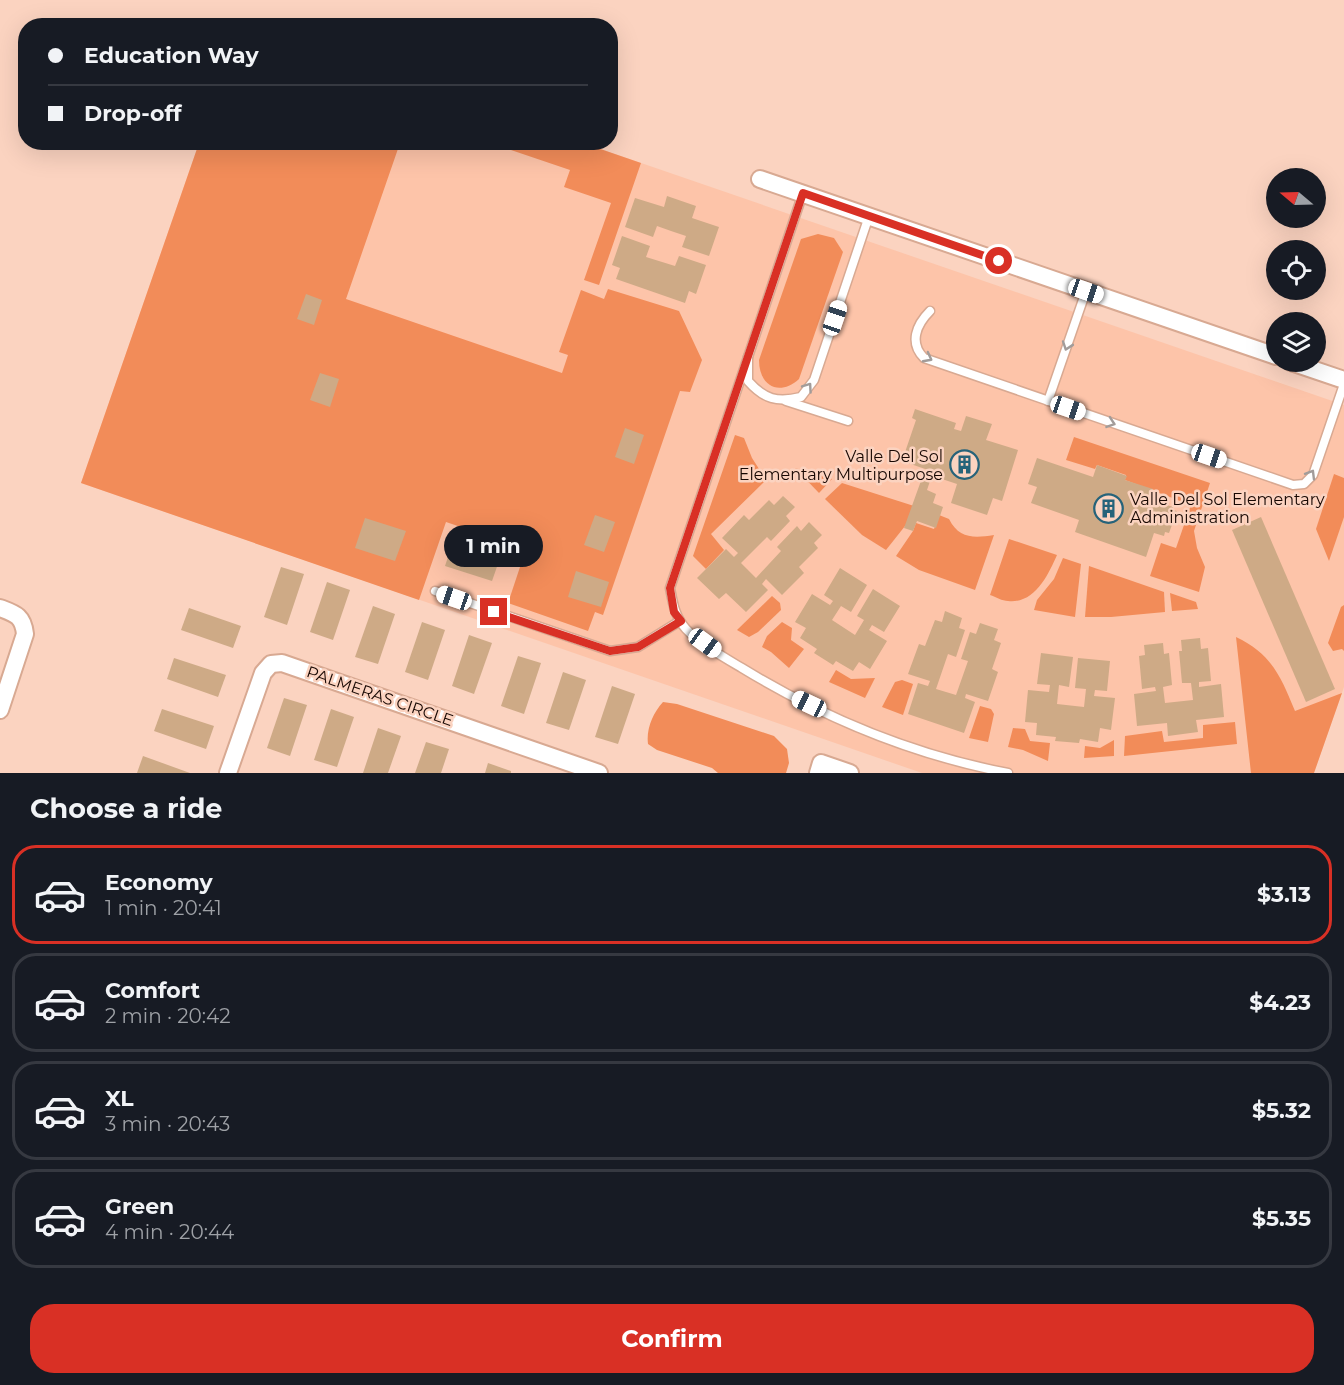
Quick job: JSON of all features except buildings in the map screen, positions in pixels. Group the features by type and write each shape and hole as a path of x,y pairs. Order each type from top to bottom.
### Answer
{"street":[{"path":"760,179 1266,353"},
{"path":"1320,372 1344,380"},
{"path":"0,608 16,614 24,622 25,634 0,710"},
{"name":"PALMERAS CIRCLE","path":"228,773 263,673 271,664 282,663 599,773"},
{"path":"818,773 821,763 850,773"}],"lane":[{"path":"803,193 670,588 674,612 686,630 770,685 868,732 974,766 1008,773"},
{"path":"785,401 801,397 814,380 869,216"},
{"path":"1048,401 1086,291"},
{"path":"930,311 921,319 915,338 916,350 924,358 1293,485 1304,484 1313,475 1344,384"},
{"path":"748,357 748,381 757,391 768,398 785,401 848,421"},
{"path":"435,591 610,651 638,647 681,621"}],"shaded area":[{"path":"197,150 603,150 1344,405 1344,687 1314,773 922,773 81,483"},
{"path":"197,150 398,150 346,299 562,373 568,355 559,352 581,290 604,299 608,289 679,311 702,360 690,392 680,391 603,615 595,612 588,631 508,603 526,549 446,522 419,600 81,483"},
{"path":"511,150 603,150 641,163 599,285 584,280 611,203 564,187 570,170"},
{"path":"818,234 834,238 843,252 799,379 792,384 778,388 766,382 762,376 759,360 801,239"},
{"path":"735,435 744,438 752,458 766,480 711,534 724,550 706,569 693,556"},
{"path":"1074,437 1210,483 1194,531 1197,548 1205,567 1199,592 1150,576 1161,543 1176,548 1191,505 1125,480 1126,475 1097,465 1095,469 1066,460"},
{"path":"795,468 832,479 819,493"},
{"path":"1334,474 1344,478 1344,517 1329,561 1316,529"},
{"path":"842,483 914,506 909,521 886,550 862,535 825,499"},
{"path":"939,515 949,519 962,534 980,537 994,535 975,590 919,570 896,556 916,523 934,529"},
{"path":"1009,539 1057,555 1039,587 1026,598 1017,601 1006,601 990,595"},
{"path":"1063,558 1081,564 1075,617 1034,610 1037,600 1054,579"},
{"path":"1089,566 1164,592 1165,612 1085,617"},
{"path":"1170,593 1196,602 1198,609 1172,611"},
{"path":"772,596 780,603 781,610 758,632 749,637 737,630"},
{"path":"1344,605 1344,651 1342,649 1333,651 1328,643 1341,607"},
{"path":"782,622 792,628 791,640 804,649 789,668 762,647 767,636"},
{"path":"1236,637 1267,659 1280,677 1295,711 1342,693 1314,773 1251,773"},
{"path":"836,670 851,679 875,678 865,698 829,682"},
{"path":"902,680 913,684 903,715 882,707 895,682"},
{"path":"663,702 677,704 774,736 787,749 789,763 786,773 718,773 712,768 657,750 648,744 648,733 653,716"},
{"path":"980,706 991,709 994,714 988,742 969,738"},
{"path":"1235,722 1237,744 1124,756 1125,736 1162,731 1164,742 1203,738 1203,725"},
{"path":"1013,728 1025,729 1030,741 1050,743 1048,761 1023,750 1008,747"},
{"path":"1114,740 1114,756 1084,758 1085,746 1100,748"}],"place":[{"name":"Valle Del Sol Elementary Multipurpose","path":"964,465"},
{"name":"Valle Del Sol Elementary Administration","path":"1109,508"}],"route":[{"path":"494,612 610,651 638,647 681,621 674,612 670,588 803,193 999,261"}]}
